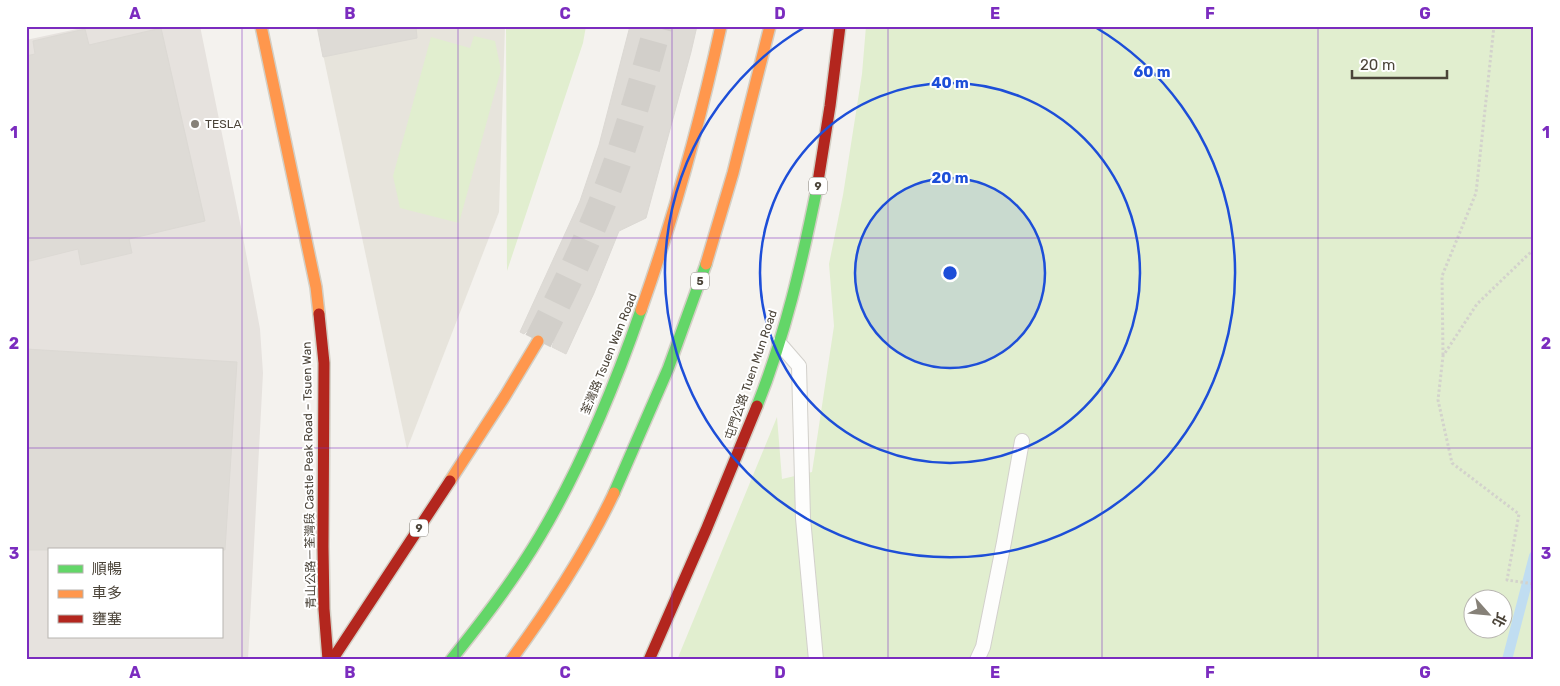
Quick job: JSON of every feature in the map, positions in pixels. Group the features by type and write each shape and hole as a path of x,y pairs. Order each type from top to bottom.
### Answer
{"main road":[{"name":"青山公路－荃灣段 Castle Peak Road – Tsuen Wan","path":"262,26 316,286 324,363 324,609 327,654 330,660"},
{"name":"荃灣路 Tsuen Wan Road","path":"451,660 524,560 558,504 605,403 643,306 662,249 700,119 721,26"},
{"name":"5","path":"511,660 573,568 598,524 627,467 652,409 708,260 770,26"},
{"name":"屯門公路 Tuen Mun Road","path":"649,660 729,476 754,414 779,343 811,221 826,147 840,26"},
{"name":"9","path":"330,660 505,396 538,341"}],"lane":[{"path":"779,343 799,366 802,518 816,660"},
{"path":"977,660 983,648 1022,441"}],"path":[{"path":"1494,26 1476,193 1442,276 1443,356 1438,400 1452,463 1519,514 1507,580 1534,584"},
{"path":"1443,356 1477,304 1534,248"}],"shaded area":[{"path":"91,26 200,26 260,329 263,373 248,660 26,660 26,40"},
{"path":"317,26 505,26 499,212 407,449"}],"green space":[{"path":"506,26 586,26 583,43 507,271"},
{"path":"866,26 1534,26 1534,660 677,660 777,417 782,479 812,472 834,326 829,264 843,195 862,74"},
{"path":"474,36 495,41 501,70 459,223 400,208 393,176 431,37 470,48"}],"building":[{"path":"317,26 416,26 417,38 323,57"},
{"path":"630,26 697,26 646,218 619,231 594,293 566,354 552,347 554,341 552,334 546,327 538,325 530,328 524,334 520,332 580,201 599,145"},
{"path":"161,28 205,221 129,239 132,253 81,265 78,249 26,262 26,56 35,54 33,41 85,29 89,45"},
{"path":"26,349 237,362 225,550 222,550 222,548 48,548 48,550 26,550"}],"waterway":[{"path":"1507,660 1534,556"}],"tunnel":[{"path":"538,341 580,255 608,188 633,114 658,26"}],"traffic: fast":[{"path":"757,406 776,353 792,298 817,188"},
{"path":"614,493 668,369 706,264"},
{"path":"451,660 509,584 555,510 596,425 641,310"}],"traffic: slow":[{"path":"261,26 316,287 319,314"},
{"path":"641,310 686,169 721,26"},
{"path":"706,264 733,173 770,26"},
{"path":"450,481 538,341"},
{"path":"511,660 567,579 592,537 614,493"}],"traffic: jam":[{"path":"817,188 840,26"},
{"path":"319,314 324,363 323,547 324,609 328,660"},
{"path":"649,660 706,530 757,406"},
{"path":"332,660 450,481"}],"place":[{"name":"TESLA","path":"195,124"}]}
